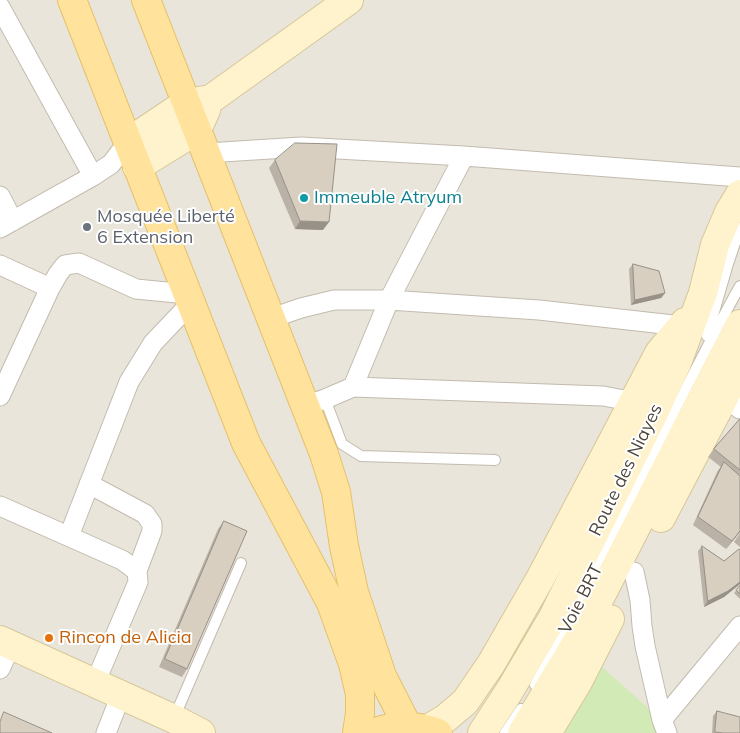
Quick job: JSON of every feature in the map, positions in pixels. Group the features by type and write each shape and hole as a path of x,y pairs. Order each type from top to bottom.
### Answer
{"main road":[{"path":"72,0 125,157 189,298 246,443 331,603 353,664 358,686 360,712 357,733"},
{"path":"146,0 199,101 202,141 272,318 315,403 324,454 336,492 344,546 354,592 385,682 424,730"},
{"path":"125,157 199,101 347,1"},
{"path":"125,157 202,141"},
{"name":"Route des Niayes","path":"522,733 553,618 677,362 703,293 715,245 729,212 740,194"},
{"path":"373,733 388,728 424,730 446,718 466,702 540,580 659,353 682,326 703,293"},
{"name":"Route des Niayes","path":"482,733 530,705 581,636 740,324"},
{"path":"530,705 578,682 634,572 732,402 733,378 740,333"},
{"path":"4,651 95,683 201,733"},
{"path":"174,719 218,733"}],"street":[{"path":"0,7 93,176"},
{"path":"202,141 464,156 740,178"},
{"path":"353,387 389,300 464,156"},
{"path":"0,196 7,224 125,157"},
{"path":"0,396 50,288 65,265 79,263 136,288 189,298 153,344 129,382 69,536"},
{"path":"0,264 50,288"},
{"path":"272,318 301,308 334,300 389,300 539,310 682,326"},
{"path":"315,403 353,387 603,396 635,402"},
{"path":"89,484 145,514 152,524 152,531 137,571 138,582 95,683"},
{"path":"0,506 122,560 137,571"},
{"path":"634,572 640,600 645,646 664,726"},
{"path":"664,726 740,626"},
{"path":"106,733 122,695"}],"lane":[{"name":"Voie BRT","path":"702,354 740,228"},
{"name":"Voie BRT","path":"505,733 530,705 702,354 740,286"},
{"path":"315,403 342,444 361,456 495,460"},
{"path":"174,719 241,563"}],"shaded area":[{"path":"0,0 740,0 740,733 0,733"}],"green space":[{"path":"601,666 647,707 664,733 563,733"}],"building":[{"name":"Immeuble Atryum","path":"295,143 337,144 329,222 300,221 275,160"},
{"path":"633,264 659,271 665,293 635,300"},
{"path":"740,419 740,470 714,449"},
{"path":"724,462 740,476 740,531 732,541 698,517"},
{"path":"224,521 247,531 187,669 165,659"},
{"path":"702,546 724,561 740,550 740,582 728,591 708,601"},
{"path":"740,586 740,594 736,590"},
{"path":"717,711 740,717 740,733 715,732"},
{"path":"4,712 52,733 0,733 0,722"}],"place":[{"name":"Immeuble Atryum","path":"304,198"},
{"name":"Mosquée Liberté 6 Extension","path":"87,227"},
{"name":"Rincon de Alicia","path":"49,638"}]}
